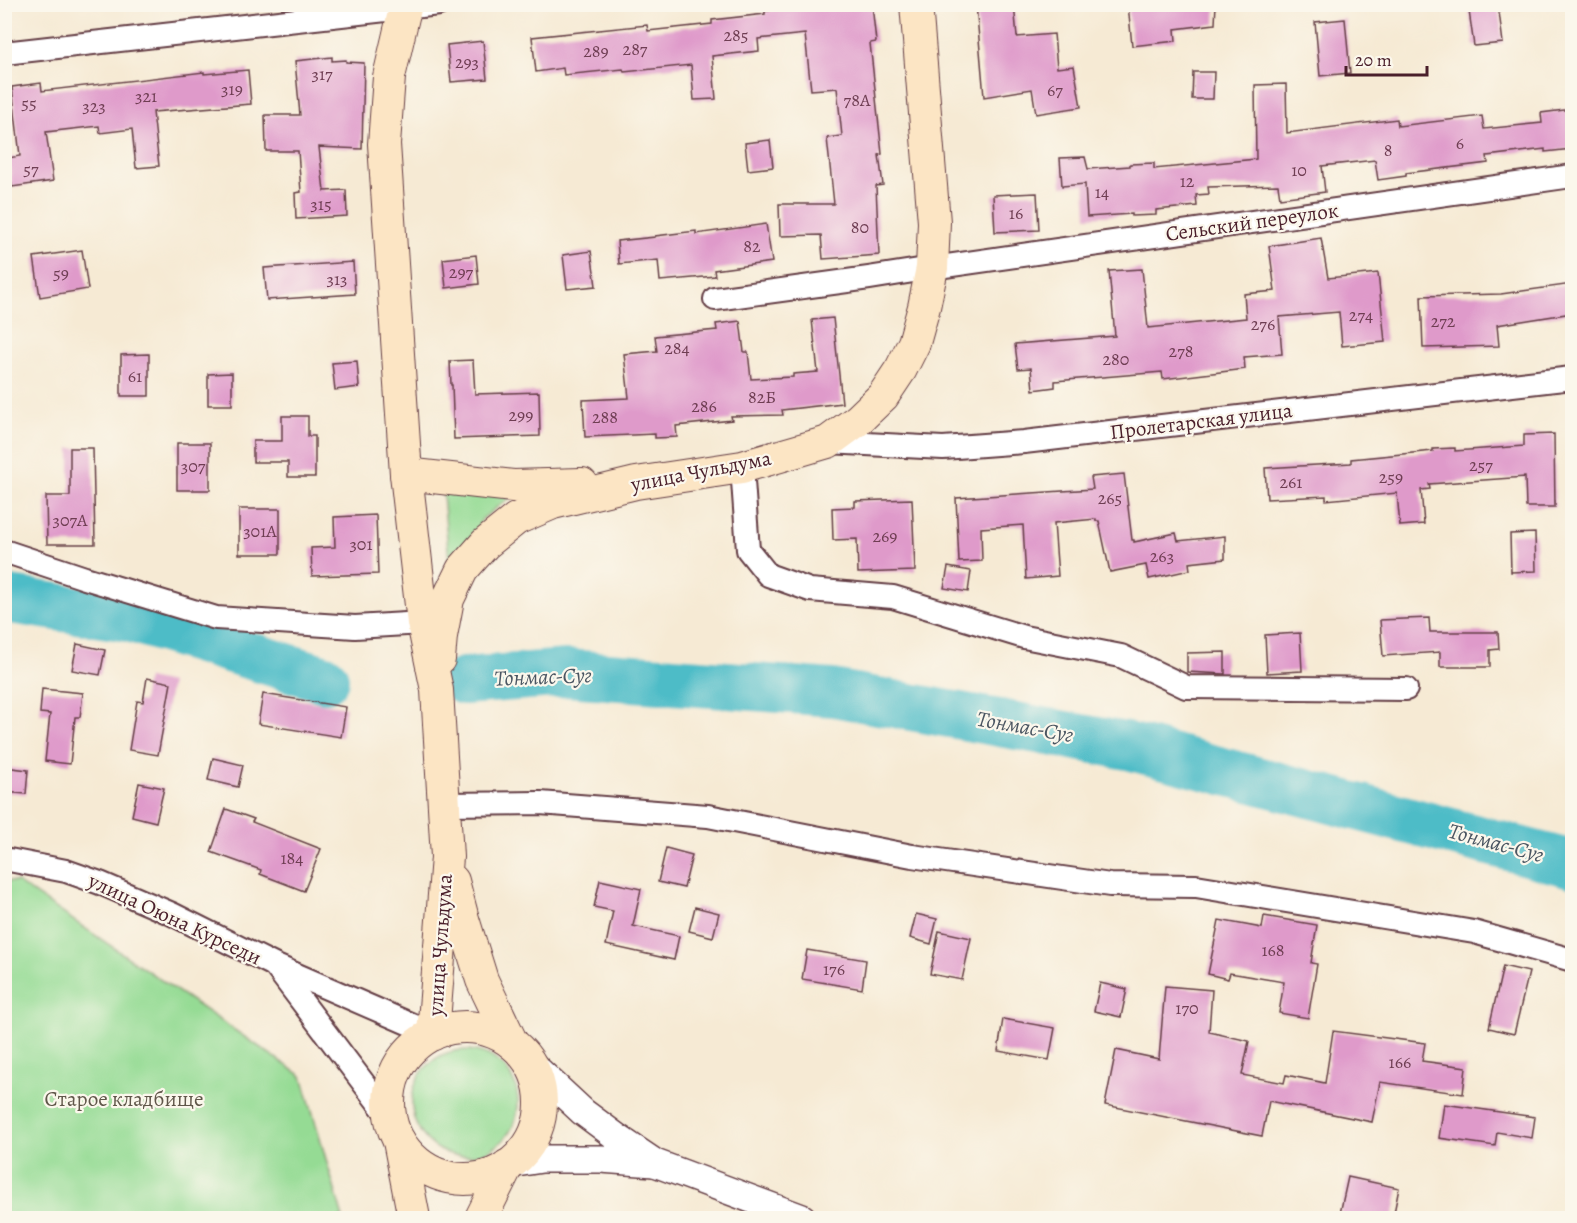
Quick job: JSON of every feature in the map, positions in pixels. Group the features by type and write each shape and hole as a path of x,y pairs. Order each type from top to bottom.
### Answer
{"main road":[{"name":"улица Чульдума","path":"434,1034 447,857 437,690 441,636 448,599 462,570 485,544 516,519 553,503 636,483 742,467 828,442 858,420 883,396 901,369 914,343 932,268 934,222 916,4"},
{"name":"улица Чульдума","path":"405,7 388,77 384,144 406,474 423,622 437,690"},
{"path":"406,474 513,486 636,483"},
{"name":"улица Чульдума","path":"447,857 463,920 482,980 519,1051"},
{"path":"395,1130 416,1161 438,1174 463,1179 488,1176 509,1165 527,1148 537,1127 541,1104 538,1080 519,1051 494,1033 474,1028 453,1028 434,1034 421,1041 405,1056 394,1075 389,1096 395,1130 414,1218"},
{"path":"481,1218 509,1165"}],"street":[{"path":"4,53 439,4"},
{"name":"Сельский переулок","path":"715,299 1572,176"},
{"name":"Пролетарская улица","path":"828,442 943,448 1024,442 1572,378"},
{"path":"742,467 748,550 768,575 810,590 893,597 1024,637 1120,656 1186,687 1406,688"},
{"path":"4,551 216,618 356,627 423,622"},
{"path":"444,804 540,803 708,816 912,856 1110,885 1196,886 1265,897 1474,932 1572,960"},
{"name":"улица Оюна Курседи","path":"4,859 66,871 100,883 172,914 274,965 434,1034"},
{"name":"улица Оюна Курседи","path":"274,965 395,1130"},
{"path":"519,1051 584,1112 655,1163 802,1218"},
{"path":"509,1165 554,1159 601,1159 655,1163"}],"green space":[{"path":"530,482 482,519 451,582 442,484"},
{"name":"Старое кладбище","path":"5,881 17,882 302,1076 343,1218 5,1218"},
{"path":"465,1050 485,1054 503,1065 514,1083 518,1103 514,1123 503,1141 485,1152 465,1156 445,1152 427,1141 416,1123 412,1103 416,1083 427,1065 445,1054"}],"building":[{"path":"833,4 833,9 872,5 876,42 870,43 882,154 879,155 883,185 876,186 879,255 823,259 821,235 780,236 779,204 834,204 827,138 842,136 837,88 811,90 805,34 758,39 759,51 712,56 716,99 694,100 691,65 564,75 563,68 536,72 532,37 647,25 648,31 712,24 712,20"},
{"path":"976,4 1014,4 1017,37 1054,34 1057,68 1074,66 1081,107 1036,114 1032,89 984,97"},
{"path":"1128,4 1216,4 1215,24 1175,29 1176,41 1132,46"},
{"path":"1468,4 1498,4 1503,43 1474,46"},
{"path":"1345,19 1350,73 1320,76 1315,22"},
{"path":"483,41 487,79 451,82 447,45"},
{"path":"332,57 332,61 346,60 346,62 364,63 362,149 319,147 324,191 346,190 347,216 296,219 295,193 301,192 298,151 266,151 265,115 300,115 295,61"},
{"path":"248,70 251,104 153,112 159,166 136,168 132,129 100,133 99,126 46,132 53,181 12,187 8,158 20,156 12,87 41,83 42,91 204,72 204,74"},
{"path":"1193,72 1214,72 1213,99 1192,99"},
{"path":"1286,84 1287,133 1397,119 1398,126 1482,116 1484,129 1542,123 1541,113 1572,109 1572,149 1545,152 1545,149 1487,156 1488,163 1406,173 1406,176 1378,180 1375,160 1322,166 1325,192 1280,198 1278,185 1208,187 1209,194 1196,195 1197,206 1156,210 1156,215 1087,217 1085,184 1062,186 1060,158 1085,157 1088,169 1154,163 1154,169 1256,159 1255,85"},
{"path":"770,140 773,167 748,170 745,143"},
{"path":"1037,193 1039,230 995,232 993,195"},
{"path":"766,224 772,262 714,270 715,276 660,281 658,260 619,264 617,241 696,231 696,234"},
{"path":"1321,238 1328,278 1378,273 1385,342 1342,346 1339,312 1279,317 1282,354 1244,357 1245,369 1163,379 1162,372 1055,381 1055,387 1033,390 1031,368 1018,369 1015,344 1115,336 1109,271 1142,269 1148,328 1246,318 1244,294 1275,291 1269,246"},
{"path":"82,250 88,289 40,297 34,257"},
{"path":"591,251 596,286 567,289 563,255"},
{"path":"476,255 479,284 446,288 443,259"},
{"path":"353,262 355,294 267,300 264,268"},
{"path":"1572,284 1572,313 1497,325 1499,346 1423,348 1421,296 1501,294"},
{"path":"833,318 842,403 782,410 783,415 731,416 732,420 676,426 677,437 655,438 655,434 585,437 583,400 629,398 624,354 657,351 655,336 717,330 716,324 740,321 744,352 748,352 751,379 793,377 793,374 818,372 812,320"},
{"path":"149,354 149,396 121,396 121,355"},
{"path":"473,360 475,394 539,392 540,436 454,439 450,361"},
{"path":"357,361 359,387 335,390 332,363"},
{"path":"232,373 232,405 208,405 208,374"},
{"path":"282,416 308,416 308,436 315,436 315,477 288,477 288,462 253,462 253,441 282,441"},
{"path":"1554,434 1555,507 1526,507 1525,477 1429,484 1430,489 1421,490 1424,524 1400,526 1397,493 1326,500 1326,496 1267,499 1265,468 1351,463 1351,459 1433,451 1433,449 1455,448 1455,451 1524,446 1524,435"},
{"path":"177,443 210,443 210,490 177,490"},
{"path":"70,448 93,448 95,544 47,544 46,496 70,496"},
{"path":"1124,474 1134,542 1176,533 1178,541 1225,536 1225,559 1189,563 1190,570 1149,579 1146,565 1110,572 1099,521 1096,519 1054,523 1058,576 1026,579 1023,525 981,528 982,561 959,562 956,498 1093,489 1091,477"},
{"path":"912,499 915,571 858,573 857,539 833,540 832,508 855,507 855,501"},
{"path":"239,509 280,509 280,554 239,554"},
{"path":"376,515 378,574 312,576 311,548 335,547 334,517"},
{"path":"1535,533 1536,571 1511,572 1510,534"},
{"path":"948,567 971,571 968,592 944,588"},
{"path":"1429,618 1430,632 1498,632 1499,649 1490,650 1490,667 1440,667 1440,652 1383,656 1380,620"},
{"path":"1300,633 1302,671 1267,673 1265,635"},
{"path":"77,644 105,650 100,675 72,670"},
{"path":"1225,652 1225,674 1187,672 1187,653"},
{"path":"147,678 171,683 158,755 129,750 137,701 143,702"},
{"path":"42,689 83,693 80,717 75,717 70,764 45,761 50,714 40,713"},
{"path":"263,694 346,707 341,737 258,724"},
{"path":"213,758 243,765 238,787 208,780"},
{"path":"4,767 28,770 26,794 4,792"},
{"path":"139,783 164,788 156,822 132,816"},
{"path":"226,809 254,819 252,822 321,849 304,891 260,874 261,870 211,852"},
{"path":"666,848 692,855 684,888 658,882"},
{"path":"600,880 641,889 633,926 679,936 674,960 606,945 613,911 594,907"},
{"path":"695,907 719,913 713,937 689,931"},
{"path":"916,914 937,919 931,944 910,938"},
{"path":"1264,916 1317,925 1311,963 1317,964 1308,1018 1279,1013 1284,982 1230,973 1228,979 1208,974 1219,920 1262,928"},
{"path":"939,931 971,938 962,980 930,974"},
{"path":"807,950 866,960 862,989 802,979"},
{"path":"1503,966 1529,972 1514,1034 1489,1028"},
{"path":"1100,983 1127,989 1121,1017 1094,1011"},
{"path":"1165,986 1212,990 1209,1032 1249,1041 1242,1075 1284,1083 1286,1075 1325,1083 1333,1031 1425,1043 1422,1061 1466,1067 1463,1094 1380,1082 1372,1122 1269,1101 1262,1136 1105,1105 1116,1050 1159,1059"},
{"path":"1003,1019 1055,1028 1049,1060 998,1051"},
{"path":"1444,1104 1535,1117 1532,1138 1497,1132 1495,1146 1439,1138"},
{"path":"1348,1177 1399,1188 1393,1218 1339,1218"}],"waterway":[{"name":"Тонмас-Суг","path":"4,599 129,618 325,679"},
{"name":"Тонмас-Суг","path":"464,681 567,673 833,693 1132,747 1572,864"}]}
